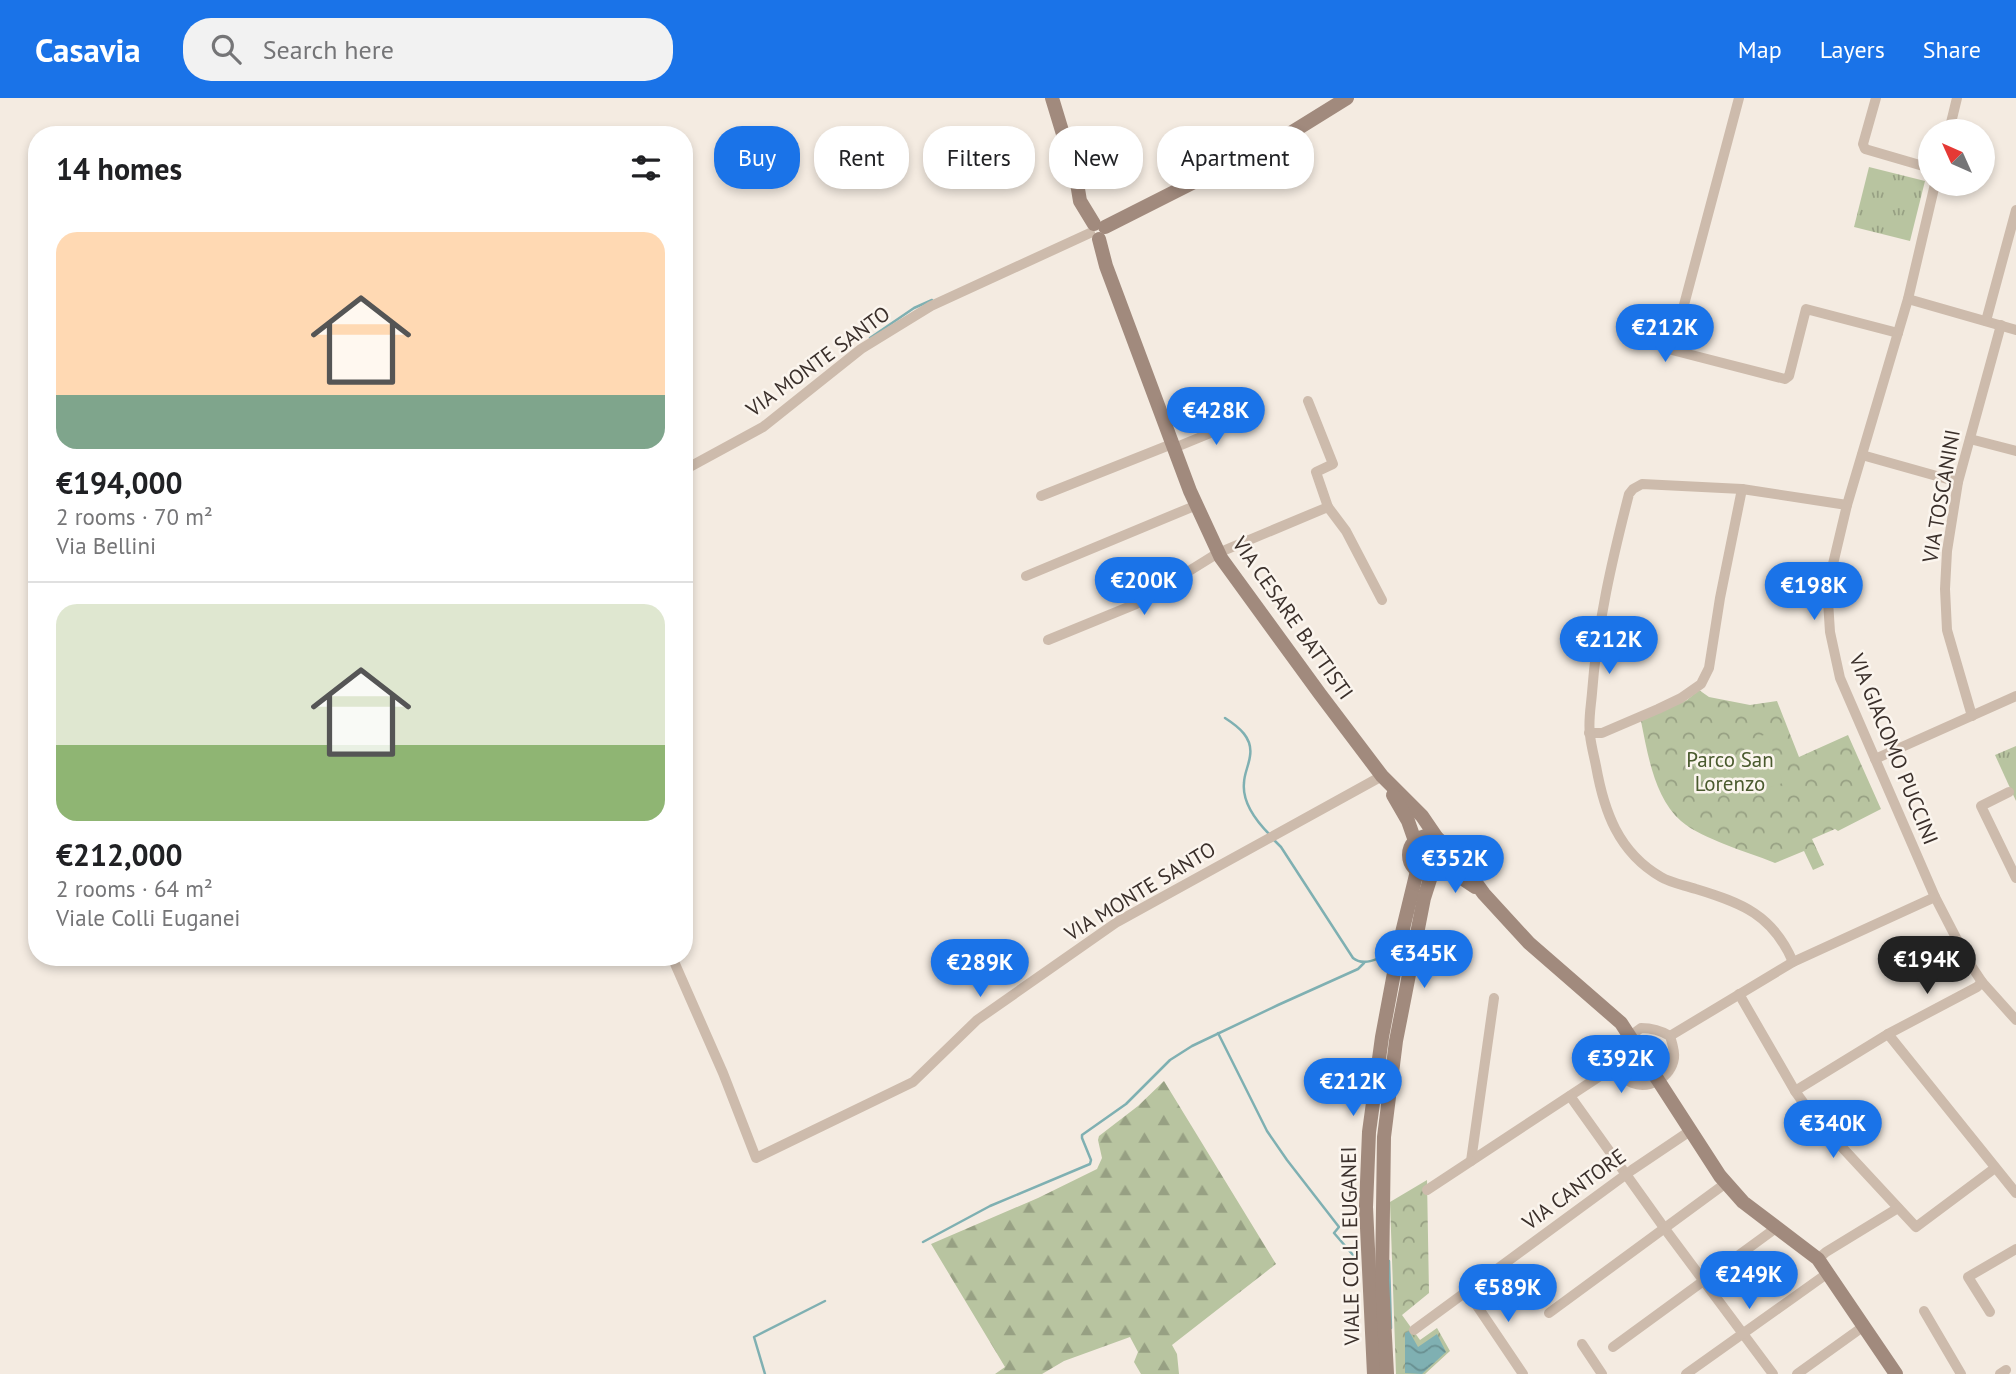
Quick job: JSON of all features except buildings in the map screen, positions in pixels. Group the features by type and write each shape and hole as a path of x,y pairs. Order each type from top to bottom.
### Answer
{"main road":[{"name":"VIA CESARE BATTISTI","path":"1052,98 1076,177 1080,201 1097,231 1106,266 1173,446 1196,505 1219,553 1312,684 1382,776 1408,821 1415,841 1409,851 1410,862 1417,871 1422,873 1437,870 1457,874 1485,894"},
{"path":"1097,231 1289,134 1347,98"},
{"name":"VIA CESARE BATTISTI","path":"1382,776 1422,816 1446,851 1465,868 1529,943 1614,1017 1630,1035 1726,1183 1743,1202 1818,1259 1896,1374"},
{"path":"1415,841 1425,836 1437,838"},
{"path":"1437,870 1446,860 1446,851"},
{"name":"VIALE COLLI EUGANEI","path":"1387,1374 1382,1281 1384,1138 1396,1041 1427,887 1437,870"},
{"name":"VIALE COLLI EUGANEI","path":"1374,1374 1366,1207 1369,1132 1382,1037 1400,941 1417,871"}],"street":[{"path":"1739,98 1672,350 1785,379 1789,376 1807,309 1898,332"},
{"path":"1875,98 1863,144 1865,149 1918,164"},
{"path":"1952,119 1957,98"},
{"name":"VIA GIACOMO PUCCINI","path":"1932,196 1908,299 1847,505 1833,564 1828,601 1830,632 1840,678 1935,897 1959,945 1982,982 2016,1020"},
{"path":"1986,321 2012,243 2016,210"},
{"name":"VIA MONTE SANTO","path":"693,465 763,427 861,349 931,306 1097,231"},
{"path":"1908,299 2016,330"},
{"name":"VIA TOSCANINI","path":"1972,716 1947,631 1947,551 1958,482 2001,325"},
{"path":"1308,401 1333,464 1316,472 1328,508 1346,531 1382,600"},
{"path":"1041,496 1247,418"},
{"path":"1970,439 2016,451"},
{"path":"1862,455 1958,482"},
{"path":"1793,962 1779,936 1767,921 1754,911 1730,899 1661,877 1634,856 1622,841 1607,815 1589,733 1594,664 1612,560 1631,491 1636,486 1642,484 1742,489 1847,505"},
{"path":"1589,733 1602,733 1658,709 1701,684 1709,668 1742,489"},
{"path":"1026,576 1196,505"},
{"path":"1048,640 1136,604 1219,553 1328,508"},
{"path":"1875,759 2016,696"},
{"name":"VIA MONTE SANTO","path":"675,966 723,1073 756,1158 913,1082 977,1020 1117,922 1382,776"},
{"path":"2009,792 1981,806 2016,878"},
{"path":"1670,1036 1793,962 1935,897"},
{"path":"1795,1091 1888,1034 1982,982"},
{"path":"1739,993 1795,1091 1812,1115 1916,1227 1995,1168"},
{"path":"1471,1161 1494,998"},
{"path":"1427,1190 1614,1069 1620,1046 1641,1028 1650,1028 1670,1036 1674,1052 1671,1067 1666,1075 1658,1080 1640,1085 1629,1082 1614,1069"},
{"path":"1888,1034 2016,1193"},
{"path":"1570,1096 1773,1374"},
{"name":"VIA CANTORE","path":"1414,1330 1690,1131"},
{"path":"1549,1313 1726,1183"},
{"path":"1818,1259 1898,1208"},
{"path":"1613,1347 1776,1228"},
{"path":"1990,1312 1968,1277 2016,1249"},
{"path":"1686,1374 1828,1273"},
{"path":"1467,1291 1523,1374"},
{"path":"1924,1311 1961,1374"},
{"path":"1797,1374 1864,1326"},
{"path":"1582,1344 1602,1374"}],"green space":[{"path":"1869,167 1918,179 1918,196 1921,196 1910,241 1854,227"},
{"name":"Parco San Lorenzo","path":"1699,690 1709,697 1750,705 1777,701 1799,757 1848,735 1881,809 1838,831 1835,829 1812,839 1824,865 1813,870 1804,851 1775,863 1690,828 1672,811 1658,788 1641,721 1687,700"},
{"path":"1767,734 1783,783 1758,791 1742,742"},
{"path":"2016,746 2016,801 1995,755"},
{"path":"1427,841 1437,845 1441,855 1437,865 1427,869 1417,865 1413,855 1417,845"},
{"path":"1164,1081 1276,1264 1172,1345 1177,1354 1179,1374 1141,1374 1134,1362 1138,1352 1130,1337 1064,1361 1042,1374 995,1374 1005,1367 931,1244 1038,1198 1097,1169 1102,1158 1099,1136 1138,1106"},
{"path":"1427,1180 1429,1293 1402,1315 1420,1340 1437,1328 1450,1351 1425,1374 1396,1374 1390,1202"}],"water":[{"path":"1409,1331 1418,1347 1437,1334 1446,1352 1422,1374 1405,1373 1405,1333"}],"waterway":[{"path":"870,338 914,308 932,300"},
{"path":"1225,718 1247,738 1250,756 1244,780 1245,797 1256,818 1270,835"},
{"path":"1274,840 1353,958 1366,962 1390,954"},
{"path":"923,1242 990,1206 1090,1164 1082,1135 1126,1104 1170,1060 1192,1046 1358,969 1364,963"},
{"path":"1218,1033 1267,1131 1339,1227 1334,1233 1353,1255"},
{"path":"1389,1261 1391,1328"},
{"path":"765,1374 754,1337 825,1301"}]}
